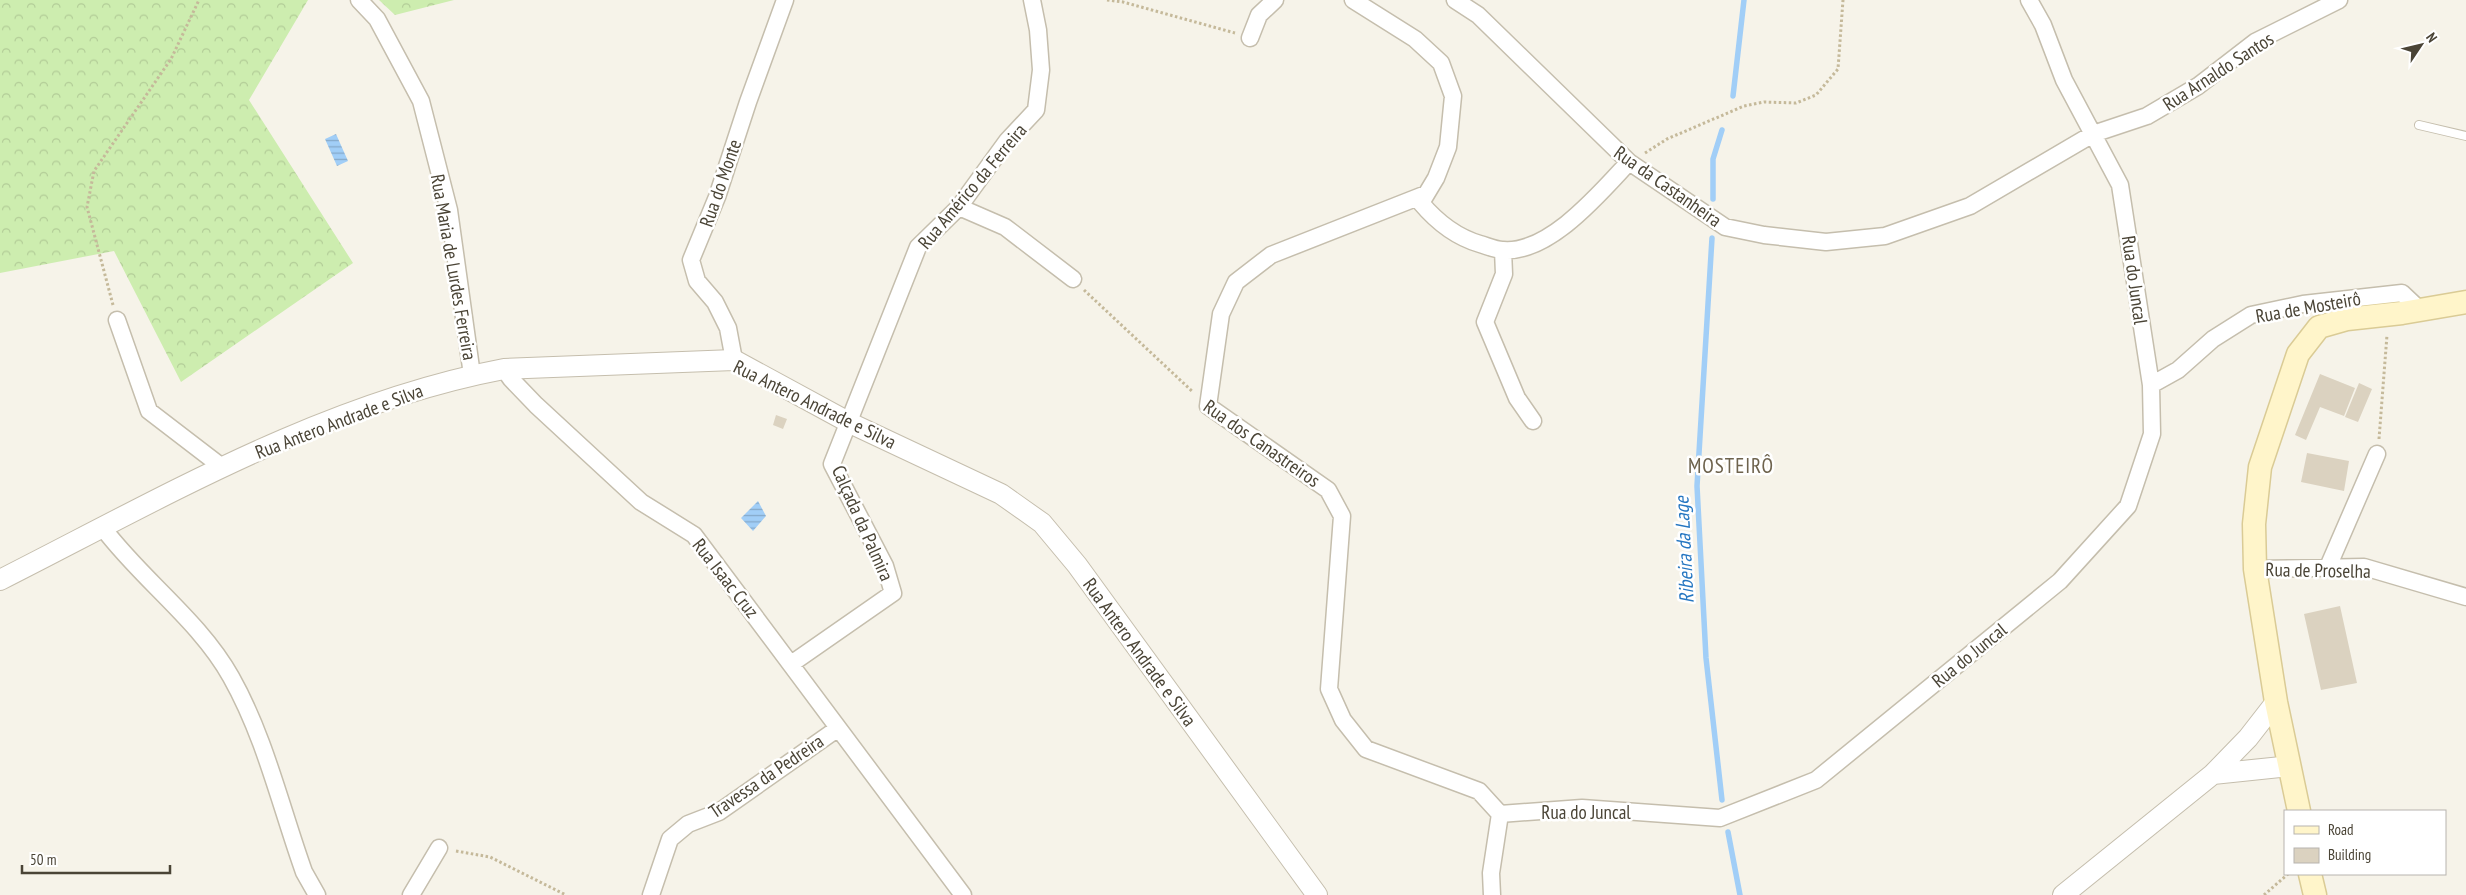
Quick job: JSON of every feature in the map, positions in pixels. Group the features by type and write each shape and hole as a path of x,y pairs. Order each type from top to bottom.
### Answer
{"main road":[{"path":"2299,810 2276,702 2255,569 2254,524 2260,467 2298,354 2319,327 2347,319 2411,312 2466,302"},
{"path":"2310,875 2315,895"}],"street":[{"name":"Rua Maria de Lurdes Ferreira","path":"359,0 377,19 421,101 449,210 472,375"},
{"name":"Rua do Monte","path":"734,360 728,328 715,302 697,281 692,260 717,197 748,102 785,0"},
{"name":"Rua Américo da Ferreira","path":"850,423 878,345 918,247 959,207 1007,142 1036,110 1042,70 1038,30 1032,0"},
{"path":"1250,38 1260,15 1275,0"},
{"path":"1353,0 1415,39 1441,62 1453,96 1448,147 1436,178 1421,203 1436,220 1468,240 1503,250 1530,246 1561,228 1598,195 1629,162"},
{"name":"Rua da Castanheira","path":"1455,0 1478,15 1629,162 1725,227 1764,235 1826,242 1885,236 1970,206 2093,134"},
{"path":"2029,0 2043,25 2064,80 2093,134"},
{"name":"Rua Arnaldo Santos","path":"2093,134 2147,116 2198,86 2255,42 2339,0"},
{"name":"Rua do Juncal","path":"1500,814 1582,808 1720,818 1816,780 2060,581 2128,506 2152,434 2150,385 2120,185 2093,134"},
{"path":"1208,406 1221,314 1236,282 1271,255 1426,194"},
{"path":"959,207 1005,227 1073,279"},
{"path":"1503,250 1504,274 1485,322 1517,398 1533,421"},
{"name":"Rua de Mosteirô","path":"2150,385 2178,370 2213,340 2251,315 2304,304 2402,293 2411,312"},
{"path":"116,320 149,411 222,467"},
{"name":"Rua Antero Andrade e Silva","path":"0,580 222,467 360,409 472,375 504,369 734,360 850,423 1001,494 1042,523 1077,565 1317,895"},
{"name":"Rua Isaac Cruz","path":"504,369 536,405 642,502 694,535 791,664 837,729 963,895"},
{"name":"Rua dos Canastreiros","path":"1208,406 1328,490 1342,516 1329,689 1343,720 1366,750 1479,791 1500,814"},
{"name":"Calçada da Palmira","path":"791,664 893,593 885,566 832,464 850,423"},
{"path":"2328,567 2377,454"},
{"path":"103,528 204,639 231,676 253,720 304,872 317,895"},
{"name":"Rua de Proselha","path":"2255,569 2364,567 2466,597"},
{"path":"2063,895 2213,774 2248,738 2276,702"},
{"name":"Travessa da Pedreira","path":"651,895 670,839 688,824 720,812 837,729"},
{"path":"2213,774 2290,766"},
{"path":"1492,895 1491,873 1500,814"},
{"path":"411,895 439,848"}],"lane":[{"path":"2418,125 2466,136"}],"path":[{"path":"116,320 87,207 94,171 171,59 199,0"},
{"path":"1107,0 1123,2 1250,38"},
{"path":"1629,162 1667,139 1744,106 1764,102 1796,103 1816,95 1838,69 1843,0"},
{"name":"Rua dos Canastreiros","path":"1073,279 1208,406"},
{"path":"2377,454 2387,346"},
{"path":"439,848 490,857 566,895"},
{"path":"2264,895 2287,875"}],"green space":[{"path":"0,0 308,0 249,100 353,263 181,382 114,251 0,273"},
{"path":"379,0 454,0 395,15"}],"water":[{"path":"336,134 348,161 337,166 325,139"},
{"path":"758,501 766,516 753,531 741,518"}],"building":[{"path":"2320,374 2355,388 2344,416 2320,407 2306,440 2295,435"},
{"path":"2359,383 2372,389 2358,422 2345,417"},
{"path":"776,415 787,419 783,429 773,425"},
{"path":"2307,453 2349,461 2344,491 2301,482"},
{"path":"2340,606 2357,683 2321,690 2304,614"}],"waterway":[{"name":"Ribeira da Lage","path":"1733,96 1744,0"},
{"name":"Ribeira da Lage","path":"1713,199 1713,159 1722,130"},
{"name":"Ribeira da Lage","path":"1712,238 1697,486 1706,658 1722,800"},
{"name":"Ribeira da Lage","path":"1728,832 1740,895"}],"district":[{"name":"MOSTEIRÔ","path":"1731,466"}]}
